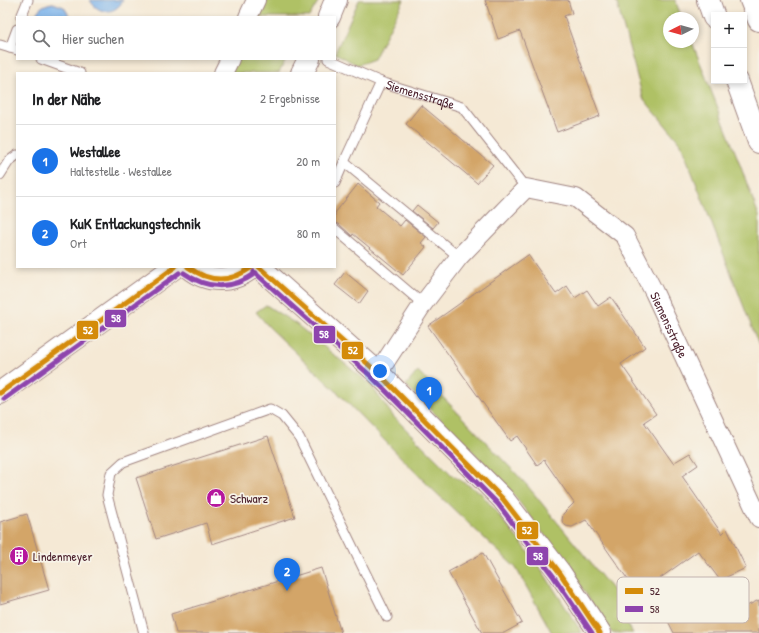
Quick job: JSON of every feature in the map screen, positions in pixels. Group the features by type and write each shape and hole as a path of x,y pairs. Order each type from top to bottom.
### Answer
{"main road":[{"path":"329,16 336,0"},
{"path":"708,0 712,12"},
{"path":"751,0 759,20"},
{"path":"302,72 308,60"},
{"path":"738,84 759,142"},
{"path":"0,393 174,268"},
{"path":"189,268 195,273 204,277 214,279 226,279 237,276 247,272 251,268"},
{"path":"260,268 378,373 503,500 560,573 600,633"}],"street":[{"path":"248,16 256,0"},
{"path":"224,72 230,60"},
{"path":"378,373 423,304 459,258 526,188"},
{"name":"Siemensstraße","path":"526,188 576,198 625,236 654,292 759,518"}],"lane":[{"path":"21,16 28,0"},
{"path":"0,44 13,49 16,33"},
{"path":"44,60 77,72"},
{"name":"Siemensstraße","path":"330,60 380,82 462,107 526,188"},
{"path":"336,181 380,82"},
{"path":"0,175 9,161 16,156"},
{"path":"344,162 459,258"},
{"path":"336,230 423,304"},
{"path":"144,633 107,495 111,473 123,462 270,409 282,416 299,437 387,616"}],"green space":[{"path":"262,0 319,0 310,16 254,16"},
{"path":"359,0 404,0 374,59 357,65 336,54"},
{"path":"616,0 675,0 680,12 663,12 663,48 694,48 759,216 759,346 681,144 643,98"},
{"path":"236,60 286,60 280,72 231,72"},
{"path":"266,305 296,324 370,384 393,416 452,475 481,493 538,564 582,633 552,633 516,568 430,487 338,393 269,327 256,312"},
{"path":"418,371 526,484 617,595 617,623 627,623 633,633 612,633 557,551 506,485 406,385"}],"water":[{"path":"90,0 123,0 120,5 112,11 102,11 93,5"},
{"path":"53,3 64,7 69,16 36,16 38,11 47,4"}],"building":[{"path":"485,0 568,0 572,13 564,16 600,116 557,132 520,31 498,39"},
{"path":"421,105 493,165 477,183 406,124"},
{"path":"358,184 379,202 376,206 400,226 405,220 426,237 421,243 426,247 403,275 353,234 352,236 339,224 336,223 336,212"},
{"path":"417,205 438,222 433,228 412,211"},
{"path":"528,255 556,294 567,286 575,298 587,290 598,306 611,297 645,347 621,364 656,414 644,422 673,463 690,453 698,465 682,476 722,534 727,529 746,568 726,577 718,577 698,551 662,577 626,577 586,520 572,527 566,526 562,521 563,514 574,503 544,460 537,465 517,436 510,441 428,326"},
{"path":"345,272 368,291 359,304 335,285"},
{"name":"Schwarz","path":"268,436 295,517 212,544 206,523 156,539 136,478"},
{"name":"Lindenmeyer","path":"27,514 49,590 0,604 0,522"},
{"path":"483,553 522,623 504,633 482,633 448,572"},
{"path":"321,568 341,633 176,633 171,614"},
{"path":"759,600 759,633 674,633 669,623 749,623 749,605"}],"transit line":[{"name":"52","path":"0,393 174,268"},
{"name":"52","path":"190,268 204,276 220,279 236,276 250,268"},
{"name":"52","path":"260,268 378,373 503,499 560,573 600,633"},
{"name":"58","path":"254,272 373,378 498,504 554,577 592,633"},
{"name":"58","path":"4,399 179,273"},
{"name":"58","path":"184,273 202,283 220,286 238,283 256,273"}],"place":[{"name":"Westallee","path":"429,410"},
{"name":"Schwarz","path":"216,498"},
{"name":"Lindenmeyer","path":"19,556"},
{"name":"KuK Entlackungstechnik","path":"287,591"}]}
